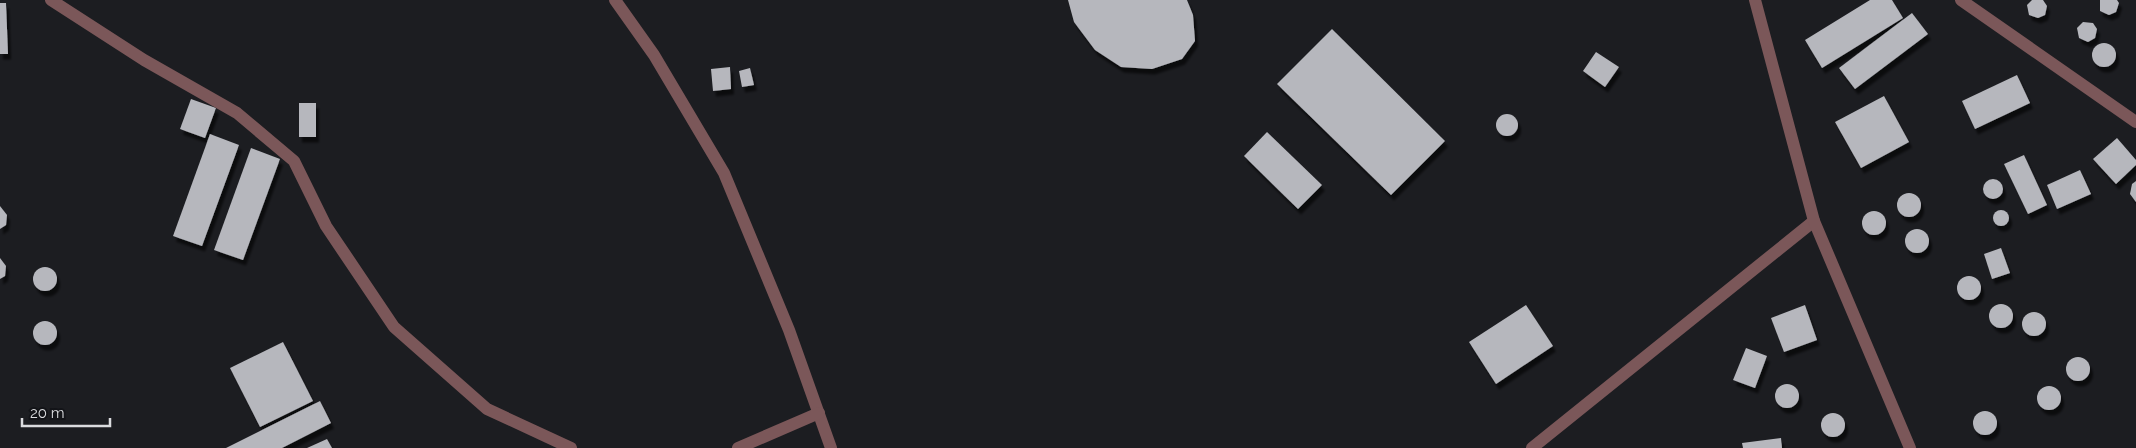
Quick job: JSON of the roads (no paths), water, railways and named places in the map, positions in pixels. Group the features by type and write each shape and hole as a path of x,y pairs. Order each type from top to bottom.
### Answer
{"street":[{"path":"51,0 144,60 237,113 294,161 326,226 394,327 487,409 571,448"},
{"path":"615,0 654,55 724,173 789,330 831,448"},
{"path":"1755,0 1814,221 1910,448"},
{"path":"1961,0 2136,122"},
{"path":"1532,448 1814,221"},
{"path":"738,448 818,412"}]}
